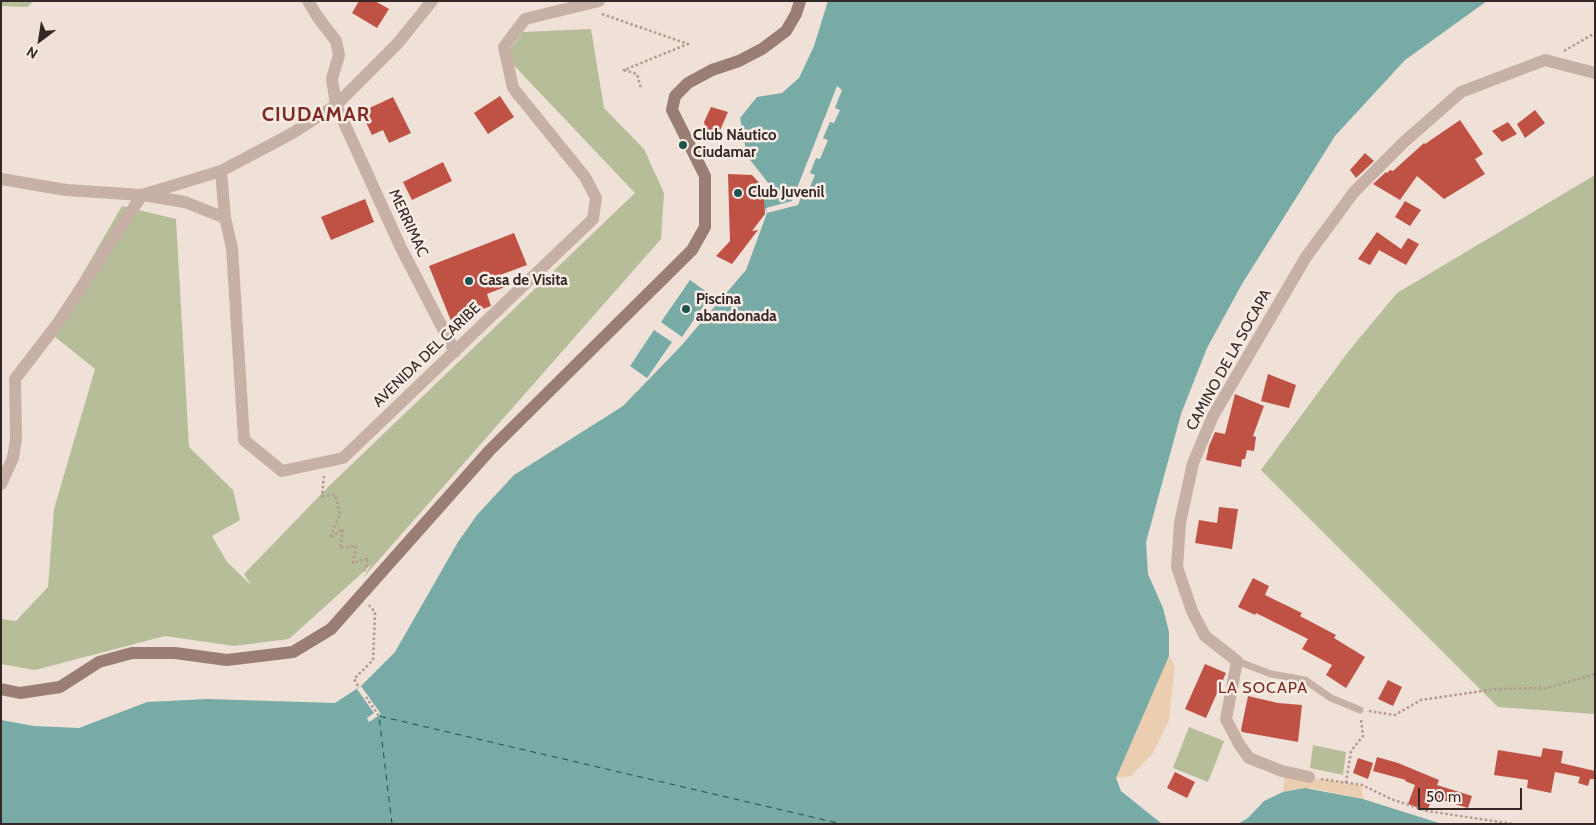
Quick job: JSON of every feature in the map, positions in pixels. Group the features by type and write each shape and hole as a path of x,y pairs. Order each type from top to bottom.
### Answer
{"main road":[{"path":"1,689 20,693 60,687 99,662 132,653 175,653 227,660 293,652 331,629 490,450 692,250 705,227 705,176 672,110 675,96 688,83 712,70 739,61 762,49 786,31 796,14 800,1"}],"street":[{"name":"MERRIMAC","path":"308,1 336,41 339,55 332,79 336,105 400,248 454,352"},
{"path":"1,484 13,458 16,439 15,379 58,323 142,195 221,172 291,134 336,105 398,44 432,1"},
{"name":"AVENIDA DEL CARIBE","path":"221,172 226,218 232,248 244,440 282,472 343,458 593,219 596,198 585,178 513,88 504,47 526,19 599,1"},
{"path":"1545,60 1595,73"},
{"name":"CAMINO DE LA SOCAPA","path":"1237,662 1205,636 1192,612 1177,567 1180,524 1193,463 1213,416 1306,257 1354,192 1404,142 1461,92 1545,60"},
{"path":"1,178 66,190 142,195 185,202 226,218"},
{"path":"1237,662 1226,719 1238,744 1249,758 1309,777"}],"lane":[{"path":"1237,662 1271,674 1305,680 1330,698 1360,710"}],"path":[{"path":"580,6 688,44 624,70 637,74 641,88"},
{"path":"1545,60 1595,33"},
{"path":"326,462 322,496 335,495 340,514 330,538 344,529 340,548 356,546 353,563 368,558 363,578"},
{"path":"358,686 354,679 373,660 376,612"},
{"path":"1346,783 1351,751 1363,736 1360,710 1395,715 1421,700 1496,689 1547,688 1595,674"},
{"path":"366,697 379,716"},
{"path":"1309,777 1362,785 1391,799 1427,811 1513,824"}],"green space":[{"path":"1,1 33,1 28,7 1,6"},
{"path":"591,29 604,108 644,149 664,193 661,239 363,578 371,565 289,639 234,646 165,636 35,670 1,664 1,619 16,621 48,587 54,509 95,369 49,332 122,206 176,219 189,447 233,490 240,520 212,536 227,562 251,585 244,574 328,487 635,193 505,56 523,32"},
{"path":"1595,175 1595,714 1498,707 1261,470 1348,352 1397,293"},
{"path":"1189,727 1224,741 1208,782 1173,768"},
{"path":"1313,745 1346,752 1343,775 1310,768"}],"sand":[{"path":"1169,656 1175,666 1169,720 1153,753 1131,776 1116,778"},
{"path":"1285,773 1362,786 1363,799 1311,788 1283,792"}],"water":[{"path":"828,1 1487,1 1405,60 1335,136 1242,284 1207,348 1181,414 1146,542 1148,574 1163,608 1169,632 1169,656 1116,778 1121,791 1162,824 1,824 1,720 34,726 79,728 147,702 207,699 335,703 361,686 395,652 458,542 477,515 514,475 623,406 681,346 746,270 767,213 761,200 769,184 747,156 740,118 757,97 782,93 799,78 814,46"},
{"name":"Piscina abandonada","path":"690,280 711,295 682,337 661,322"},
{"name":"Piscina abandonada","path":"654,330 672,342 647,378 630,366"},
{"path":"1305,788 1363,799 1442,824 1238,824 1248,818 1264,801 1283,792"}],"pier":[{"path":"837,86 842,90 835,108 840,110 834,123 830,122 823,138 828,140 820,159 816,158 810,173 815,175 809,189 805,187 798,205 767,213 766,208 792,201"},
{"path":"361,686 381,714 369,722 367,718 374,713 357,689"}],"building":[{"path":"359,1 375,1 389,9 377,28 352,13"},
{"path":"500,96 514,117 488,134 474,113"},
{"path":"393,97 411,133 389,143 383,130 372,135 361,112"},
{"path":"711,107 728,112 718,135 706,129 704,122"},
{"path":"1535,110 1545,123 1525,138 1517,124"},
{"path":"1460,120 1483,154 1475,159 1485,174 1444,199 1417,176 1400,200 1373,184 1386,172 1393,171 1424,143"},
{"path":"1508,122 1517,134 1502,142 1492,131"},
{"path":"1365,153 1374,161 1356,178 1350,170"},
{"path":"443,162 452,181 412,200 403,182"},
{"path":"728,174 752,175 763,187 765,214 752,231 758,230 732,264 716,256 730,241"},
{"path":"365,199 374,222 331,240 321,217"},
{"path":"1405,201 1421,210 1410,226 1395,217"},
{"path":"1377,232 1401,249 1408,238 1419,244 1406,265 1379,250 1370,265 1358,259"},
{"name":"Casa de Visita","path":"514,233 527,265 500,275 505,287 487,294 491,306 451,321 429,266"},
{"path":"1268,374 1296,385 1289,408 1261,401"},
{"path":"1235,394 1264,406 1253,436 1256,437 1254,451 1247,450 1245,459 1242,459 1241,467 1206,460 1215,432 1225,434"},
{"path":"1219,507 1238,509 1232,549 1195,543 1199,520 1217,523"},
{"path":"1253,578 1269,586 1265,595 1302,613 1300,616 1336,635 1334,638 1365,657 1346,688 1326,675 1332,665 1302,649 1308,639 1256,613 1255,615 1238,607"},
{"path":"1205,664 1226,673 1206,718 1185,709"},
{"path":"1388,680 1402,687 1393,706 1378,699"},
{"path":"1248,696 1278,703 1302,705 1298,742 1242,732"},
{"path":"1543,748 1563,751 1561,763 1595,771 1595,779 1590,779 1588,786 1578,783 1580,777 1555,772 1551,793 1527,788 1528,780 1494,775 1498,750 1541,757"},
{"path":"1377,757 1398,763 1439,780 1437,785 1472,796 1468,808 1433,797 1427,811 1408,804 1415,785 1406,780 1373,771"},
{"path":"1358,758 1373,763 1368,779 1353,773"},
{"path":"1175,772 1195,782 1187,798 1167,788"}],"ferry route":[{"path":"392,824 379,716 842,824"}],"place":[{"name":"Club Náutico Ciudamar","path":"683,145"},
{"name":"Club Juvenil","path":"738,193"},
{"name":"Casa de Visita","path":"469,281"},
{"name":"Piscina abandonada","path":"686,309"}],"district":[{"name":"CIUDAMAR","path":"316,115"},
{"name":"LA SOCAPA","path":"1263,688"}]}
